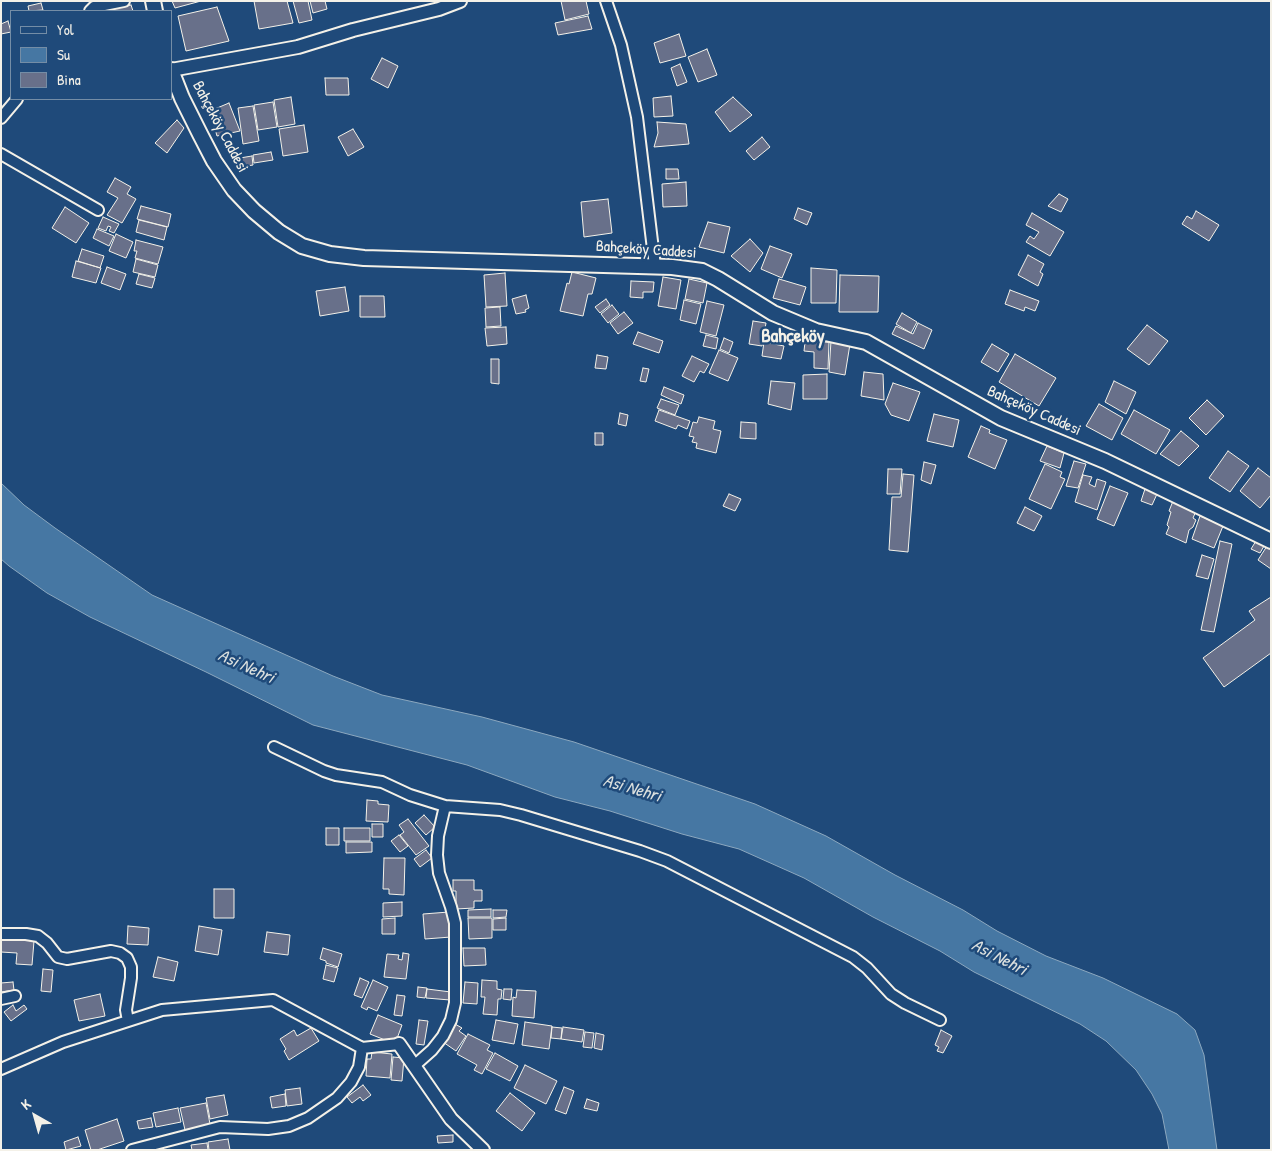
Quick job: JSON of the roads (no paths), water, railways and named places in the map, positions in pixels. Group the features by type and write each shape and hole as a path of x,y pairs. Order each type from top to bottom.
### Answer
{"main road":[{"name":"Bahçeköy Caddesi","path":"172,73 182,98 214,161 234,190 254,211 279,232 302,246 330,254 364,258 655,266 702,271 773,313 816,331 866,342 1001,418 1105,461 1271,541"}],"street":[{"path":"91,10 94,7 124,1"},
{"path":"172,70 298,47 353,30 438,9 460,1"},
{"path":"606,1 622,45 637,117 655,266"},
{"path":"1,118 16,100"},
{"path":"1,154 98,210"},
{"path":"274,748 324,772 382,782 410,795 445,806 500,810 521,815 667,861 853,957 905,1004 940,1020"},
{"path":"414,1066 432,1050 443,1036 451,1020 455,1003 455,923 439,873 437,855 438,836 445,806"},
{"path":"1,934 38,936 47,943 58,957 67,959 111,951 120,953 126,958 131,967 127,1005 128,1021"},
{"path":"1,999 15,996"},
{"path":"1,1070 63,1042 162,1010 273,1000 362,1048 399,1044 451,1119 483,1150"},
{"path":"132,1150 220,1127 268,1129 289,1126 308,1118 337,1098 351,1082 359,1066 362,1048"}],"water":[{"name":"Asi Nehri","path":"1,483 24,505 55,528 152,595 333,676 382,695 482,717 574,742 755,804 826,836 895,875 963,910 997,931 1046,956 1103,978 1177,1014 1195,1030 1204,1055 1217,1150 1169,1150 1162,1114 1152,1094 1136,1070 1106,1041 1080,1024 974,972 940,951 873,917 804,878 739,849 555,797 467,765 313,725 90,617 47,593 1,559"}],"district":[{"name":"Bahçeköy","path":"793,337"}]}
